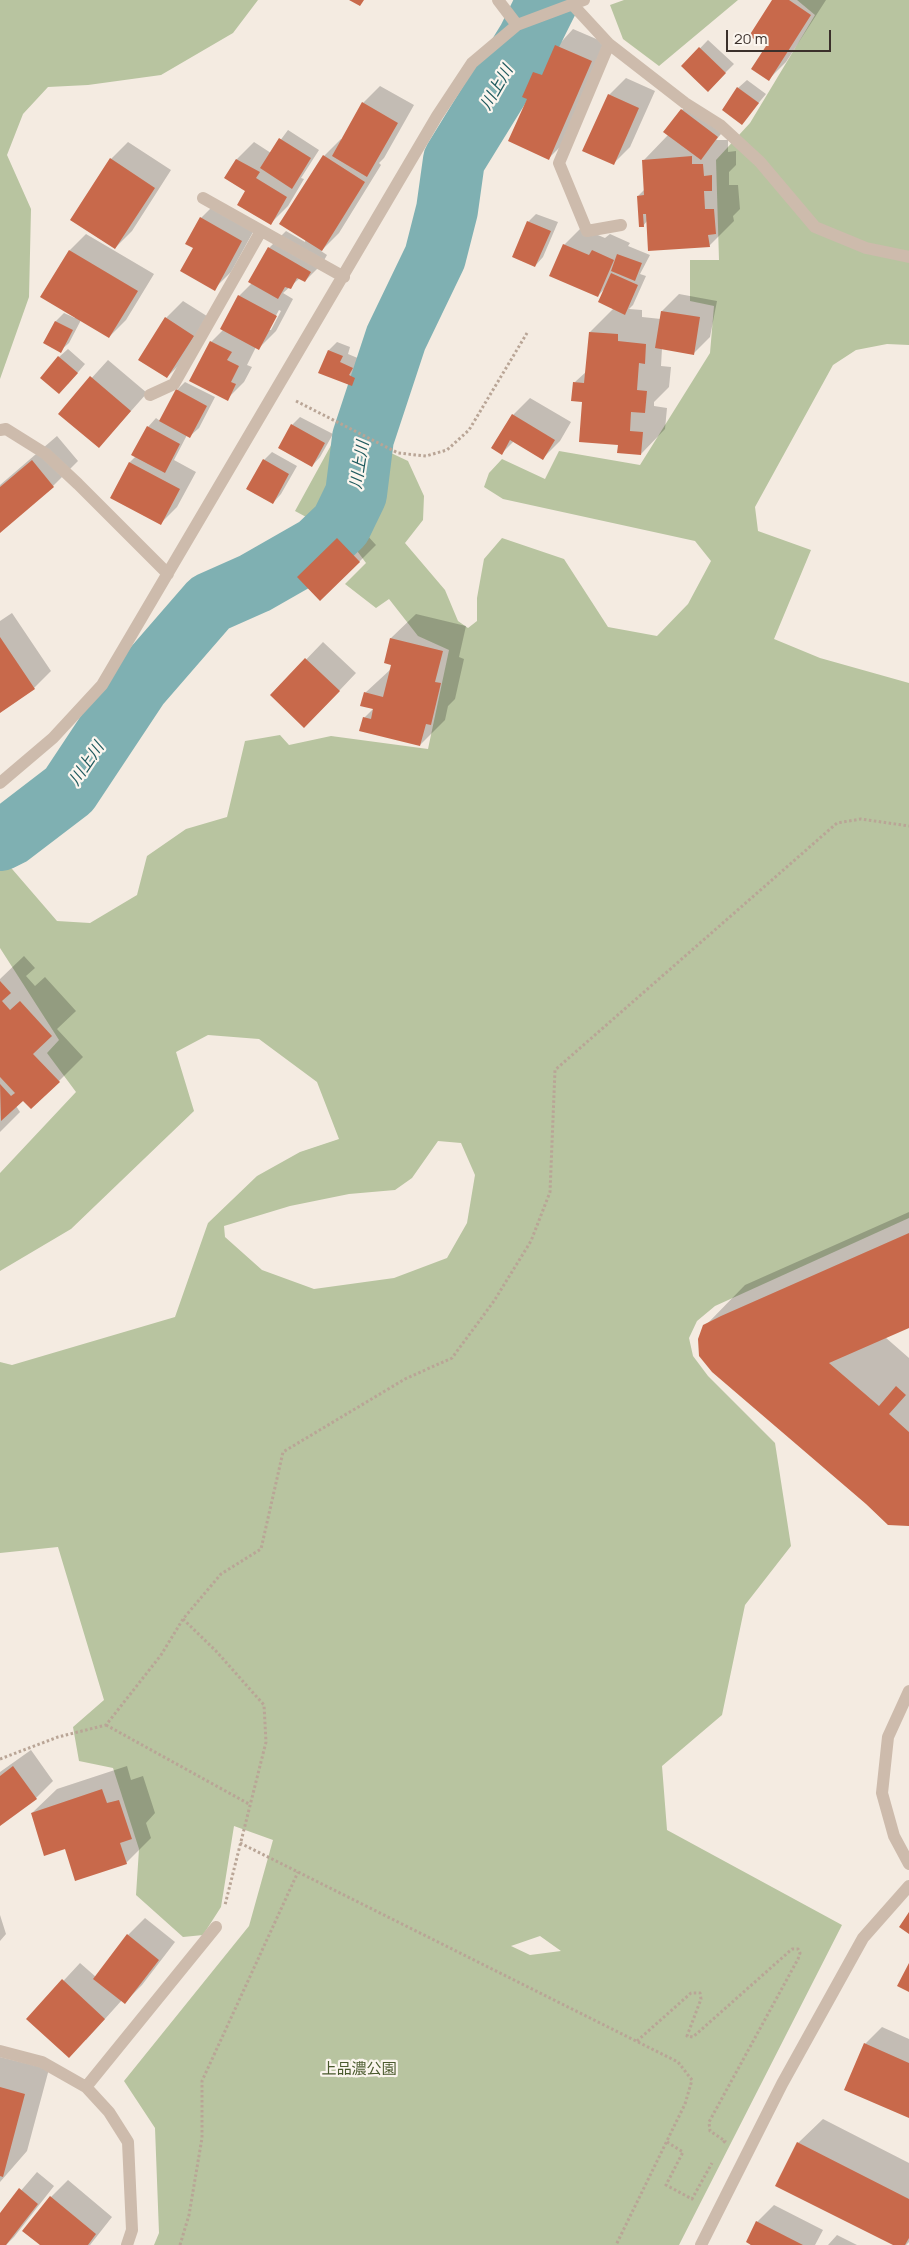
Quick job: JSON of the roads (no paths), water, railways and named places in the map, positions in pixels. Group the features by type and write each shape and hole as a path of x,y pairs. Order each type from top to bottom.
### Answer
{"street":[{"path":"498,0 517,25"},
{"path":"0,783 53,738 102,685 277,391 437,116 472,63 517,25 578,2 609,44 684,103 720,125 760,162 815,227 866,248 909,257"},
{"path":"609,44 559,163 587,231 621,225"},
{"path":"203,198 344,277"},
{"path":"150,395 174,384 262,231"},
{"path":"0,430 6,429 46,454 168,574"},
{"path":"909,1691 888,1737 882,1793 894,1836 909,1864"},
{"path":"701,2245 782,2084 863,1938 909,1886"},
{"path":"86,2087 216,1927"},
{"path":"0,2051 42,2062 86,2087 109,2112 128,2142 132,2230 127,2245"}],"waterway":[{"name":"川上川","path":"0,840 10,835 69,790 138,686 210,603 255,583 318,547 341,525 356,494 363,438 396,338 435,257 447,210 454,160 528,40 548,0"}],"park label":[{"name":"上品濃公園","path":"359,2070"}]}
